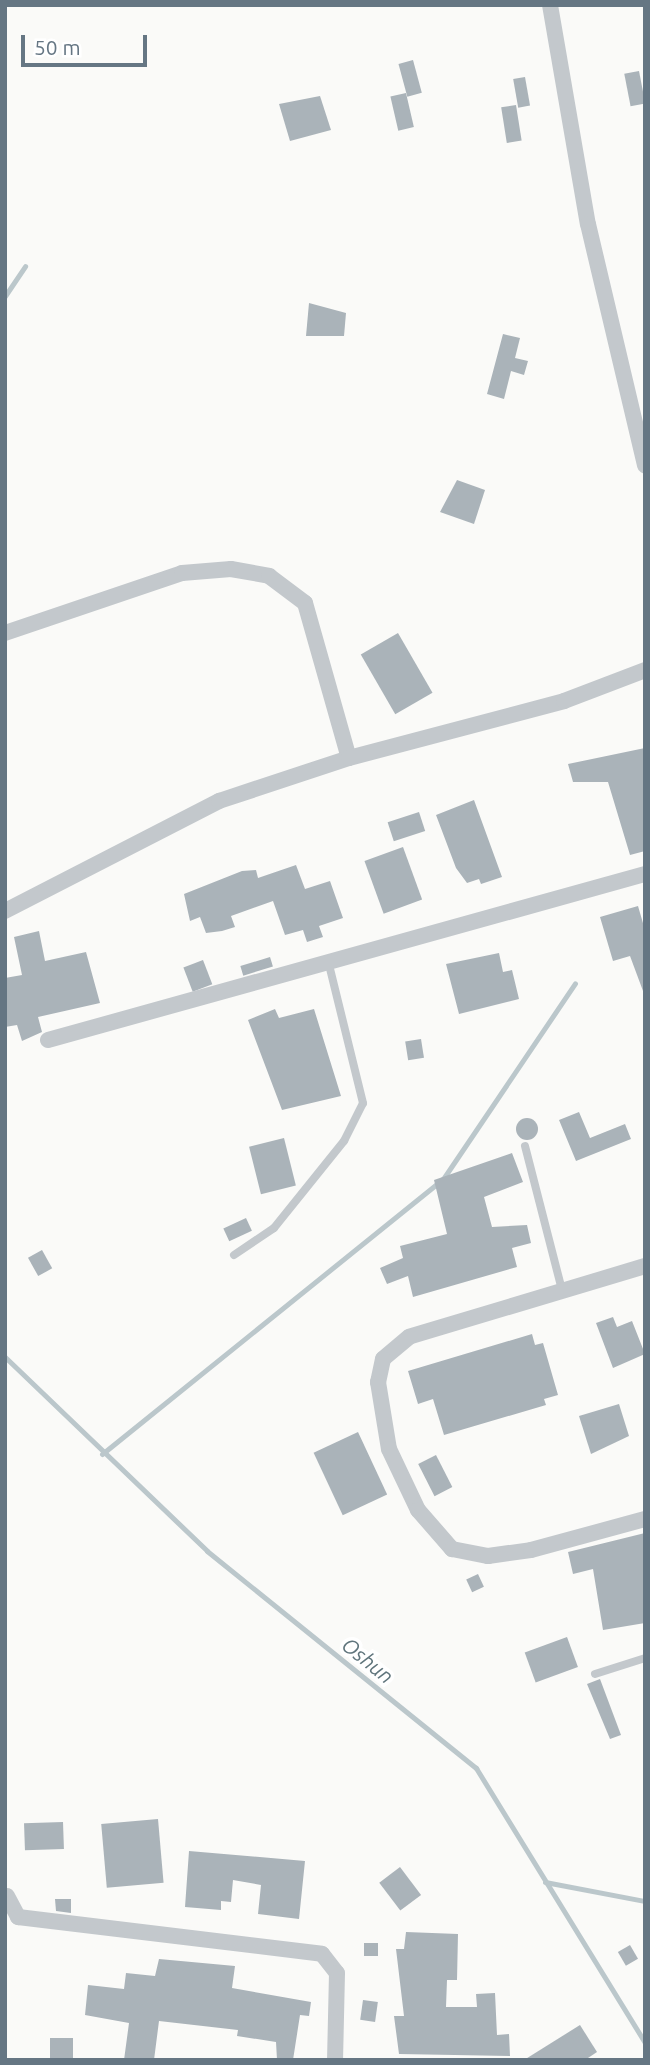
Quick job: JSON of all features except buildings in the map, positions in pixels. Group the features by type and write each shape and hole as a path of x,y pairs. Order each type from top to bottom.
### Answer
{"street":[{"path":"550,5 588,224 644,455"},
{"path":"5,633 182,573 231,569 269,576 305,603 349,758"},
{"path":"5,911 219,801 349,758 450,736 645,670"},
{"path":"48,1040 329,965 645,874"},
{"path":"645,1266 424,1330 391,1349 378,1382 389,1449 440,1539 474,1556 531,1550 645,1519"},
{"path":"7,1896 18,1917 322,1954 337,1973 335,2060"}],"lane":[{"path":"234,1255 274,1228 344,1142 363,1103 329,965"},
{"path":"525,1146 562,1290"},
{"path":"595,1674 645,1658"}],"waterway":[{"path":"5,296 25,266"},
{"path":"102,1454 443,1179 575,983"},
{"name":"Oshun","path":"5,1357 207,1551 476,1768 645,2043"},
{"path":"545,1882 645,1901"}]}
